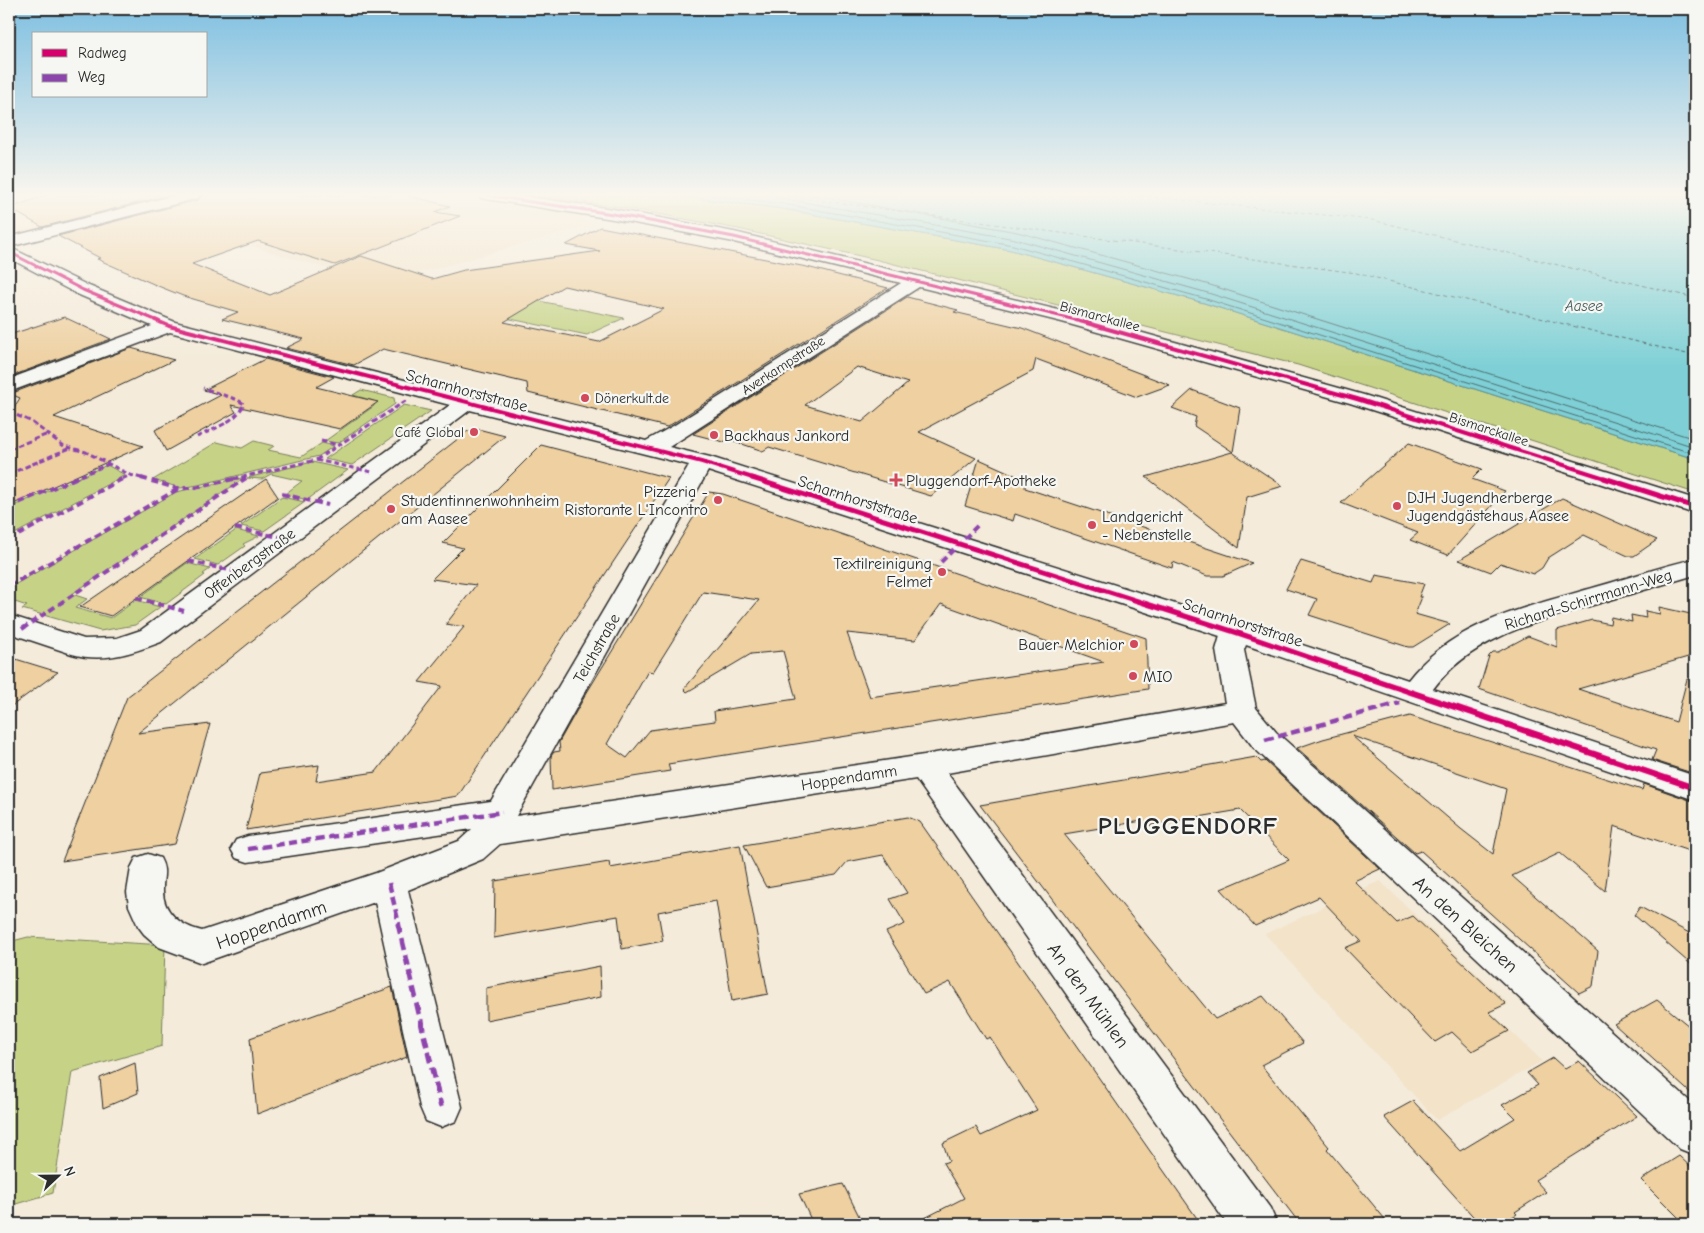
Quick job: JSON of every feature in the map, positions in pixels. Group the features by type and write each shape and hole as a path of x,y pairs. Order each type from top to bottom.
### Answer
{"street":[{"name":"Scharnhorststraße","path":"10,253 83,290 169,326 702,462 1235,632 1695,788"},
{"name":"Bismarckallee","path":"800,253 1068,318 1232,363 1376,405 1695,507"},
{"name":"Averkampstraße","path":"648,449 689,426 916,280"},
{"path":"9,386 169,326"},
{"name":"Offenbergstraße","path":"9,624 82,648 120,647 151,636 466,403"},
{"name":"Teichstraße","path":"496,823 702,462"},
{"name":"Richard-Schirrmann-Weg","path":"1415,692 1425,676 1460,647 1496,626 1695,567"},
{"path":"1235,632 1230,650 1241,710"},
{"name":"Hoppendamm","path":"248,849 496,823 924,766 1241,710"},
{"name":"An den Bleichen","path":"1241,710 1265,740 1695,1134"},
{"name":"An den Mühlen","path":"924,766 1254,1224"},
{"name":"Hoppendamm","path":"148,868 145,894 148,910 160,929 189,944 202,947 389,883 471,850 496,823"},
{"path":"389,883 441,1107"}],"shaded area":[{"path":"274,253 493,253 379,284"},
{"path":"1380,881 1509,1004 1492,1013 1542,1061 1437,1120 1265,934"}],"green space":[{"path":"844,253 1020,253 1204,303 1695,459 1695,493 1298,365"},
{"path":"519,297 624,318 587,335 477,312"},
{"path":"361,390 394,398 395,404 338,443 325,441 374,406 374,401 353,395"},
{"path":"404,405 431,411 352,465 325,459"},
{"path":"254,441 274,446 268,450 301,457 322,443 334,446 319,456 198,485 181,488 153,480 217,442 242,448"},
{"path":"312,462 348,470 307,500 285,494 302,481 271,474 262,479 247,478"},
{"path":"107,465 125,475 9,537 9,508"},
{"path":"246,477 72,594 87,599 75,608 111,618 136,600 160,607 135,625 100,631 22,609 27,606 9,600 9,588 176,492"},
{"path":"282,497 305,502 264,531 241,526"},
{"path":"236,530 259,536 243,544 245,546 218,565 195,559"},
{"path":"187,563 210,569 203,574 205,575 166,604 140,597"},
{"path":"28,937 165,945 162,1046 72,1072 53,1193 9,1206 9,942"}],"water":[{"name":"Aasee","path":"1020,253 1695,253 1695,459 1204,303"}],"building":[{"path":"90,253 225,253 192,264 270,295 361,256 432,279 464,270 589,253 732,253 807,267 888,288 667,427 528,393 527,383 383,349 354,365 286,348 304,339 222,319 238,312 183,296 97,259 100,258","holes":["564,286 664,309 599,342 504,322"]},
{"path":"295,253 367,253 335,265"},
{"path":"907,297 958,310 954,312 1022,328 1170,385 1137,397 1036,359 1033,371 919,432 976,458 931,496 769,447 763,451 727,439 724,442 693,434","holes":["857,367 908,383 862,422 805,405"]},
{"path":"64,317 111,339 9,377 9,335"},
{"path":"131,348 174,360 54,417 143,446 9,506 9,415 20,398 10,394"},
{"path":"265,359 334,377 316,387 378,402 340,429 231,405 236,412 166,451 155,430 221,395 204,390"},
{"path":"1192,390 1240,408 1233,452 1194,426 1196,417 1172,408"},
{"path":"478,429 505,436 138,733 210,724 175,844 62,861 127,697 468,431"},
{"path":"1409,443 1482,469 1472,479 1505,491 1448,555 1410,540 1418,533 1341,503"},
{"path":"541,445 669,478 458,796 246,830 260,773 319,765 316,781 376,772 442,686 419,682 464,627 446,624 476,585 432,579 463,548 443,543"},
{"path":"1232,452 1283,486 1247,497 1239,548 1146,477"},
{"path":"979,459 1026,480 1025,488 1252,563 1223,576 1207,576 1173,562 1172,568 1015,514 1013,521 965,506"},
{"path":"266,479 278,497 111,616 80,607"},
{"path":"709,492 723,494 1146,638 1148,689 668,764 670,771 552,790 551,756 554,752 560,751 559,742 586,694","holes":["703,592 759,600 684,689 687,692 751,654 783,651 796,699 714,711 715,721 650,730 627,758 607,744 648,671 653,672","941,604 1104,662 870,697 847,633 915,640"]},
{"path":"1562,498 1657,540 1634,556 1628,556 1584,535 1548,558 1542,568 1533,574 1500,563 1491,572 1459,560"},
{"path":"1301,561 1373,583 1376,575 1424,584 1419,597 1422,597 1415,614 1450,624 1413,647 1408,647 1309,615 1317,599 1286,589"},
{"path":"1659,607 1695,615 1695,655 1578,689 1676,722 1687,679 1695,680 1695,774 1652,760 1656,750 1479,689 1489,656 1493,652 1498,652 1528,636 1557,647 1557,630 1592,620 1610,624 1611,617 1632,622 1631,615 1646,618 1645,611 1660,614"},
{"path":"9,657 58,672 9,708"},
{"path":"1410,716 1642,790 1644,784 1695,802 1695,853 1614,826 1605,891 1560,853 1512,876 1598,951 1593,986 1579,993 1421,851 1415,853 1297,748 1323,739","holes":["1352,736 1506,789 1493,854"]},
{"path":"1256,757 1261,762 1265,761 1380,869 1354,881 1397,923 1413,916 1506,1004 1489,1012 1509,1031 1472,1051 1452,1032 1435,1042 1345,948 1361,941 1319,897 1255,926 1221,889 1289,860 1240,810 1146,826 1142,821 1064,834 1215,1019 1263,996 1303,1043 1261,1065 1329,1147 1327,1149 1389,1224 1300,1224 980,805"},
{"path":"908,817 920,822 1201,1224 913,1224 964,1198 943,1163 949,1161 943,1143 976,1127 981,1136 1037,1110 990,1037 986,1039 950,982 924,994 886,932 905,924 890,899 907,893 883,855 847,862 836,875 766,887 744,845"},
{"path":"740,845 768,994 732,1001 716,901 658,912 663,941 622,949 618,916 494,938 495,881 609,862 610,868"},
{"path":"1640,907 1695,936 1695,968 1634,915"},
{"path":"600,966 601,997 486,1020 486,988"},
{"path":"392,987 407,1057 257,1114 250,1038"},
{"path":"1657,1000 1695,1031 1695,1097 1614,1024"},
{"path":"1553,1058 1565,1069 1579,1061 1637,1116 1535,1180 1546,1192 1515,1212 1517,1214 1501,1224 1480,1224 1384,1117 1413,1101 1460,1151 1515,1118 1502,1105 1538,1085 1527,1073"},
{"path":"135,1063 138,1093 103,1108 100,1078"},
{"path":"1679,1156 1695,1171 1695,1224 1685,1224 1641,1180"},
{"path":"843,1184 863,1224 813,1224 799,1194"}],"ferry route":[{"path":"1205,253 1356,273 1695,356"},
{"path":"1507,253 1695,298"}],"marked path":[{"path":"197,437 231,419 242,409 244,404 238,400 203,388"},
{"path":"316,460 407,400"},
{"path":"9,412 30,421 64,446 86,452 130,475 176,488 195,488 316,460 372,472"},
{"path":"9,449 48,434"},
{"path":"321,441 339,445"},
{"path":"9,474 70,448"},
{"path":"9,507 109,464"},
{"path":"9,540 130,475"},
{"path":"22,629 246,478"},
{"path":"9,586 178,489"},
{"path":"282,494 328,505"},
{"path":"941,562 979,524"},
{"path":"235,528 284,538"},
{"path":"188,561 238,572"},
{"path":"136,598 184,611"},
{"path":"1265,740 1400,703"},
{"path":"248,849 502,812"},
{"path":"389,883 441,1107"}],"cycle path":[{"path":"10,253 83,290 169,326 702,462 1235,632 1695,788"},
{"path":"798,253 1068,318 1357,399 1695,507"}],"place":[{"name":"Dönerkult.de","path":"585,398"},
{"name":"Café Global","path":"474,432"},
{"name":"Backhaus Jankord","path":"714,435"},
{"name":"Pluggendorf-Apotheke","path":"896,480"},
{"name":"Pizzeria - Ristorante L'Incontro","path":"718,500"},
{"name":"DJH Jugendherberge Jugendgästehaus Aasee","path":"1397,506"},
{"name":"Studentinnenwohnheim am Aasee","path":"391,509"},
{"name":"Landgericht - Nebenstelle","path":"1092,525"},
{"name":"Textilreinigung Felmet","path":"942,572"},
{"name":"Bauer Melchior","path":"1134,644"},
{"name":"MIO","path":"1133,676"}],"district":[{"name":"PLUGGENDORF","path":"1188,825"}]}
